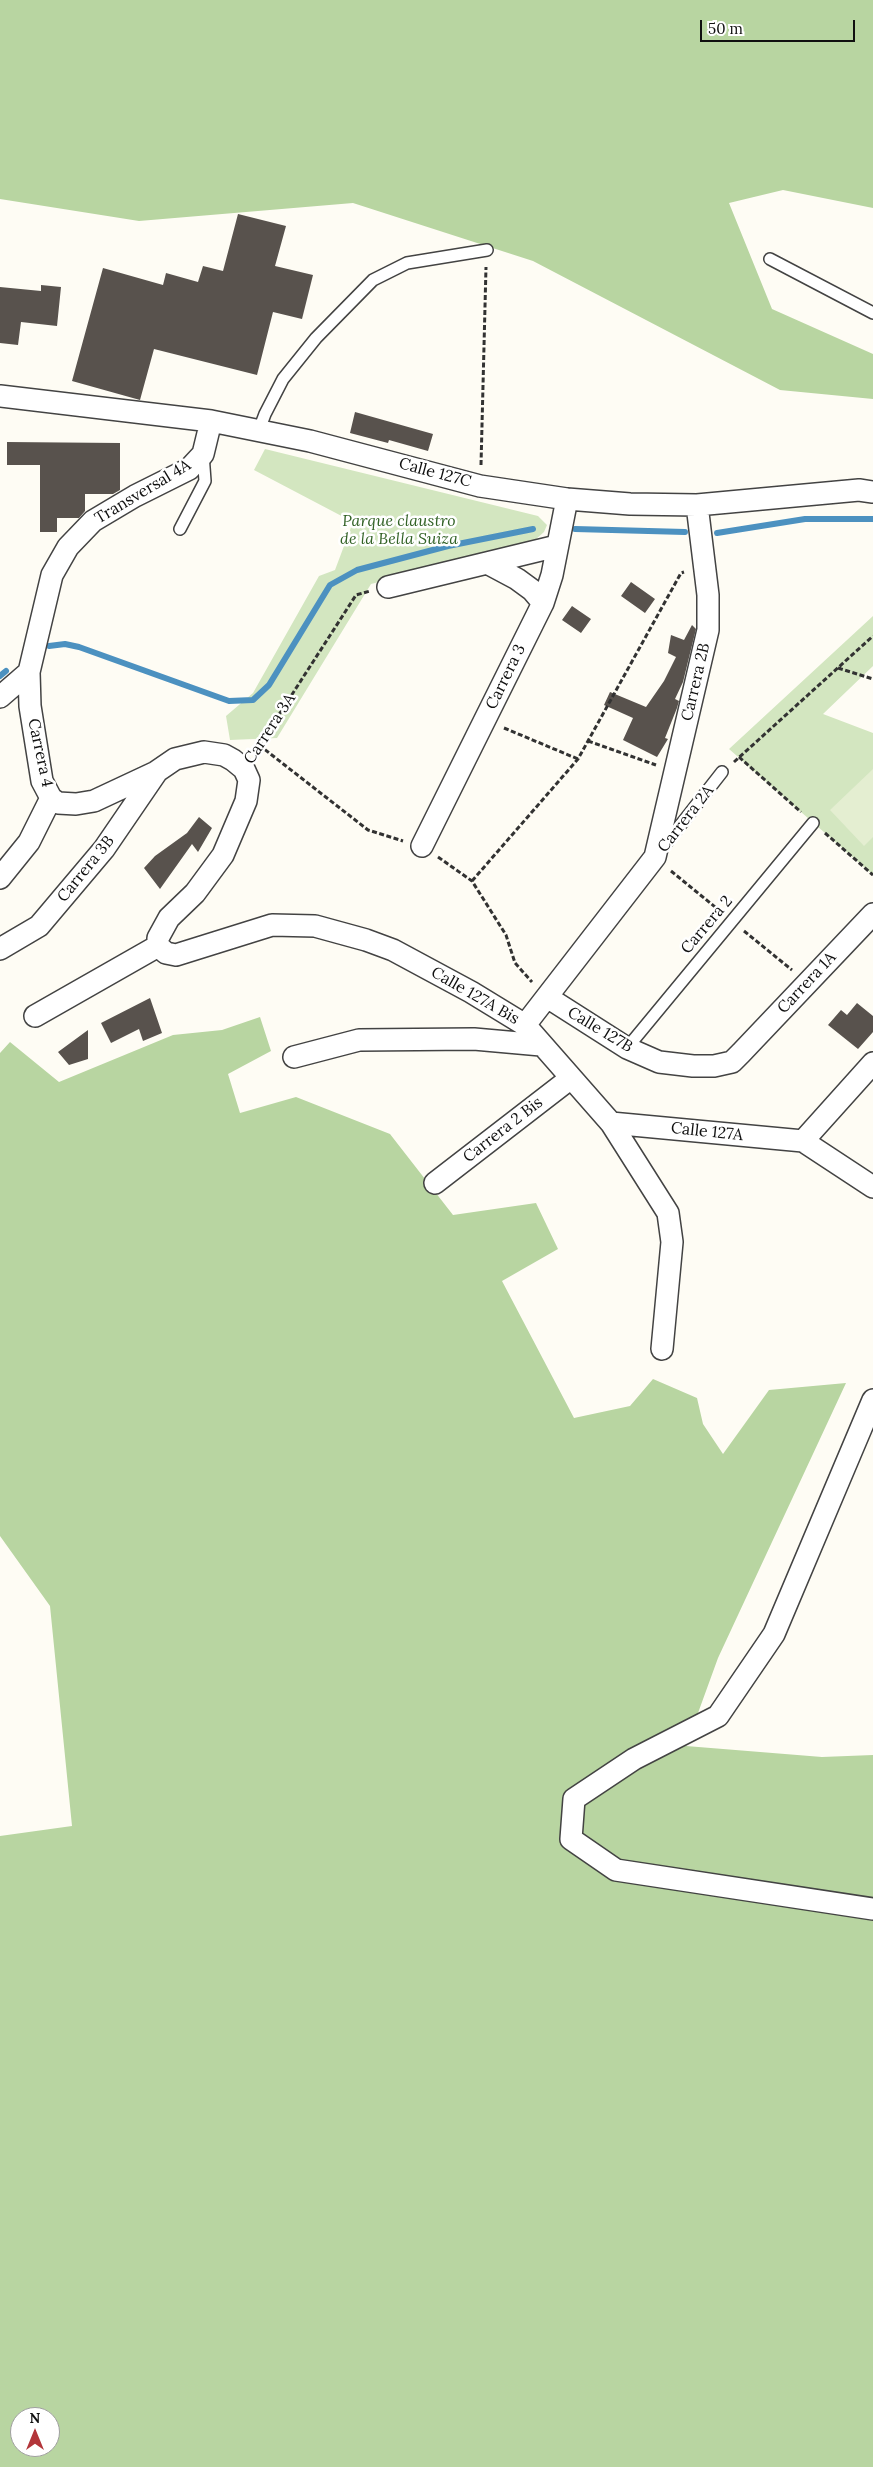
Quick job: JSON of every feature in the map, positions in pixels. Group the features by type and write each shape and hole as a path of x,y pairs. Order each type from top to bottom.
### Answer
{"street":[{"name":"Calle 127C","path":"0,396 211,421 260,430 382,459 480,486 567,499 630,504 697,505 859,490 873,492"},
{"name":"Transversal 4A","path":"29,672 52,575 68,547 93,521 134,496 189,469 202,454 211,421"},
{"name":"Carrera 3","path":"422,846 543,603 552,575 567,499"},
{"name":"Carrera 2B","path":"655,858 708,630 708,595 697,505"},
{"path":"388,587 557,546"},
{"path":"487,563 517,579 532,590 543,603"},
{"path":"0,697 29,672"},
{"name":"Carrera 4","path":"0,878 29,842 51,798 42,781 30,706 29,672"},
{"path":"51,798 58,803 84,804 156,772 174,759 204,752 224,755 244,769"},
{"name":"Carrera 3A","path":"158,946 158,938 169,918 195,893 222,855 249,789 249,780 244,769"},
{"name":"Carrera 3B","path":"0,949 38,926 104,848 156,772"},
{"name":"Carrera 2A","path":"525,1025 655,858"},
{"name":"Carrera 1A","path":"741,1053 873,914"},
{"name":"Calle 127A Bis","path":"158,946 166,953 176,955 272,925 315,926 366,940 393,950 472,992 525,1025 611,1123 668,1213 672,1242 662,1349"},
{"path":"35,1016 158,946"},
{"name":"Calle 127B","path":"547,997 627,1048 659,1062 714,1066 732,1062 741,1053"},
{"path":"294,1057 359,1040 474,1039 541,1045"},
{"path":"873,1063 802,1141 873,1187"},
{"name":"Carrera 2 Bis","path":"435,1183 571,1078"},
{"name":"Calle 127A","path":"611,1123 802,1141"},
{"path":"873,1400 774,1634 724,1708 718,1716 634,1759 574,1799 571,1839 616,1870 873,1909"}],"lane":[{"path":"260,430 265,414 283,379 316,338 373,280 406,263 487,250"},
{"path":"770,259 873,313"},
{"path":"180,529 205,481 202,454"},
{"name":"Carrera 2A","path":"655,858 722,772"},
{"name":"Carrera 2","path":"627,1048 813,823"}],"path":[{"path":"480,486 487,250"},
{"path":"472,880 578,759 681,573 704,566"},
{"name":"Carrera 3A","path":"244,769 356,595 388,587"},
{"name":"Carrera 2A","path":"722,772 873,636"},
{"path":"838,668 873,679"},
{"path":"485,720 578,759"},
{"path":"588,741 675,772"}],"green space":[{"path":"0,0 873,0 873,208 783,190 729,203 772,309 873,354 873,399 780,390 533,261 353,203 139,221 0,199"},
{"name":"Parque claustro de la Bella Suiza","path":"265,449 538,516 547,525 544,532 535,540 514,548 371,584 277,738 230,740 226,716 253,693 319,576 335,570 353,522 254,470"},
{"path":"873,616 873,666 823,714 873,733 873,875 729,749"},
{"path":"873,769 873,837 864,846 830,810"},
{"path":"260,1017 271,1051 228,1074 240,1113 296,1097 390,1134 453,1215 536,1203 558,1249 502,1281 574,1418 630,1406 653,1379 697,1398 703,1424 723,1454 769,1390 846,1383 718,1658 686,1746 822,1757 873,1755 873,2467 0,2467 0,1836 72,1826 50,1606 0,1536 0,1053 10,1042 59,1082 173,1035 222,1030"}],"building":[{"path":"238,214 286,226 275,266 313,275 302,319 273,312 257,375 154,349 140,400 72,381 103,268 163,285 166,273 198,282 203,266 223,271"},
{"path":"41,285 61,287 57,326 21,322 18,345 0,343 0,287 41,291"},
{"path":"355,412 433,434 428,451 389,440 388,443 350,433"},
{"path":"7,442 120,443 120,490 113,494 85,494 85,511 79,518 57,518 57,532 40,532 40,465 7,465"},
{"path":"631,582 655,599 645,613 621,596"},
{"path":"572,606 591,619 581,633 562,620"},
{"path":"692,625 696,629 683,682 675,699 679,701 665,738 668,739 657,757 623,740 633,718 604,705 610,692 646,707 664,681 676,657 668,653 671,635 684,640"},
{"path":"199,817 212,828 198,852 192,844 160,889 144,868 155,856 187,833"},
{"path":"150,998 162,1033 143,1041 139,1029 111,1043 101,1023"},
{"path":"857,1003 873,1016 873,1032 858,1049 828,1025 841,1010 847,1015"},
{"path":"88,1030 88,1059 69,1065 58,1052"}],"waterway":[{"path":"717,533 805,519 873,519"},
{"path":"49,646 65,644 79,647 229,701 253,700 269,685 330,585 357,570 448,546 533,529"},
{"path":"575,529 685,532"},
{"path":"0,676 6,671"}]}
